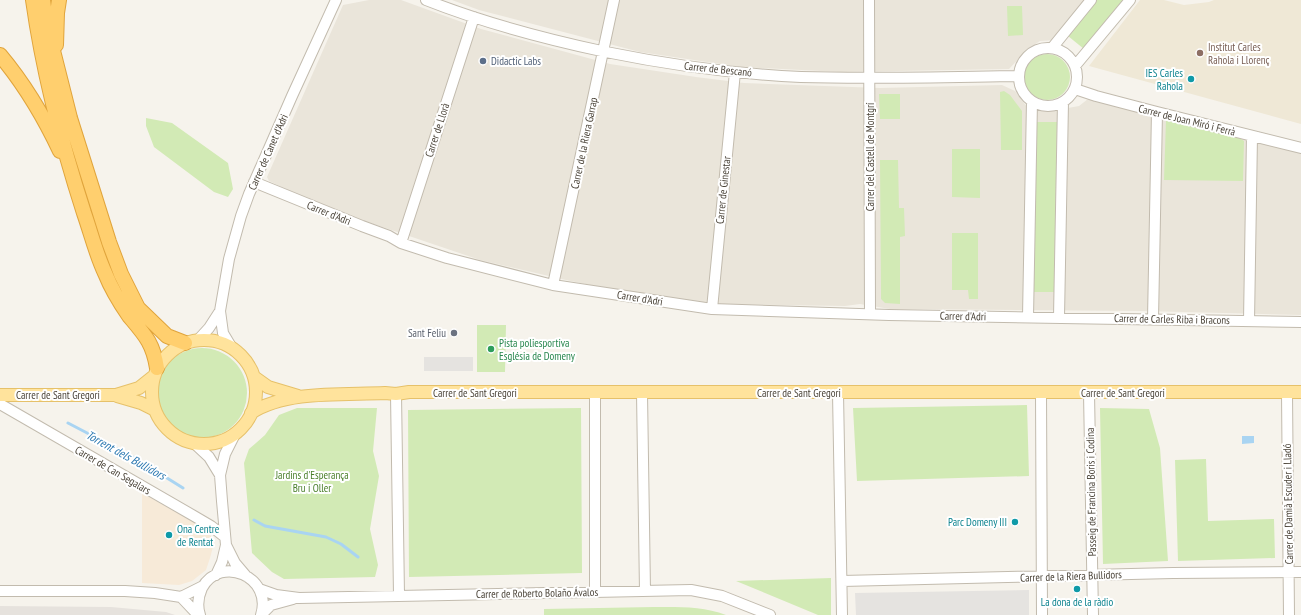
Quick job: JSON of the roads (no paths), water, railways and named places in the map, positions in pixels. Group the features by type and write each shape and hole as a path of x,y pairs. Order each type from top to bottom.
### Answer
{"highway":[{"path":"33,0 39,40 74,181 105,274 119,301 143,332 151,346 155,355 155,372"},
{"path":"43,0 46,23 70,118 109,242 121,274 138,308 167,336 192,341"},
{"path":"56,66 57,13 59,0"},
{"path":"0,56 21,80 45,120 74,181"}],"main road":[{"path":"192,341 218,342 232,348 246,362 254,377 256,395 252,413 245,424 235,434 216,443 194,443 184,440 170,432 159,419 155,410 152,395 155,372 169,353 192,341"},
{"name":"Carrer de Sant Gregori","path":"0,395 124,394 139,388 155,372"},
{"name":"Carrer de Sant Gregori","path":"254,377 268,387 298,396"},
{"name":"Carrer de Sant Gregori","path":"252,413 264,406 298,396 385,393 396,394 409,392 1301,392"},
{"name":"Carrer de Sant Gregori","path":"116,395 141,403 155,410"}],"street":[{"name":"Carrer de Canet d'Adri","path":"232,348 223,332 220,311 229,259 241,216 254,182 336,0"},
{"name":"Carrer de Bescanó","path":"426,0 534,36 583,48 658,62 735,72 800,77 869,79 1019,76"},
{"name":"Carrer de la Riera Garrap","path":"553,285 614,0"},
{"name":"Carrer del Castell de Montgrí","path":"869,0 870,314"},
{"path":"1052,48 1091,0"},
{"path":"1075,66 1130,0"},
{"name":"Carrer de Llorà","path":"401,243 474,17"},
{"path":"1052,48 1062,51 1070,58 1075,66 1077,75 1074,88 1063,102 1054,105 1041,105 1032,101 1024,94 1020,86 1019,76 1022,64 1028,56 1036,50 1052,48"},
{"name":"Carrer de Ginestar","path":"712,309 735,72"},
{"name":"Carrer de Joan Miró i Ferrà","path":"1074,88 1096,96 1301,148"},
{"path":"1028,317 1032,101"},
{"path":"1059,317 1063,102"},
{"path":"1153,319 1157,112"},
{"path":"1249,321 1252,136"},
{"name":"Carrer d'Adri","path":"254,182 330,214 389,236 401,243 446,258 553,285 712,309 1043,317"},
{"name":"Carrer de Canet d'Adri","path":"192,341 209,328 220,311"},
{"name":"Carrer de Carles Riba i Bracons","path":"1043,317 1301,322"},
{"name":"Carrer de Damià Escuder i Lladó","path":"1287,392 1289,615"},
{"path":"595,393 595,592"},
{"path":"642,393 645,591"},
{"path":"838,393 842,615"},
{"path":"1041,393 1042,615"},
{"name":"Passeig de Francina Boris i Codina","path":"1089,393 1093,615"},
{"path":"396,394 399,595"},
{"name":"Carrer de Can Segalars","path":"3,408 211,526 225,541"},
{"path":"216,575 222,562 225,541 220,475 225,454 235,434"},
{"path":"194,443 209,458 220,475"},
{"path":"225,541 235,563 259,589 263,601 261,615"},
{"path":"0,591 125,591 155,593 181,597 203,586 216,575 231,572 246,576"},
{"name":"Carrer de la Riera Bullidors","path":"842,581 1173,573 1301,572"},
{"path":"199,615 199,598 203,586"},
{"name":"Carrer de Roberto Bolaño Ávalos","path":"259,589 276,595 299,598 683,590 702,591 736,600 770,615"},
{"path":"181,597 199,615"},
{"name":"Carrer de Roberto Bolaño Ávalos","path":"261,615 271,605 299,598"}],"water":[{"path":"1242,436 1254,436 1254,443 1242,444"}],"waterway":[{"name":"Torrent dels Bullidors","path":"68,423 135,458 183,488"},
{"name":"Torrent dels Bullidors","path":"254,520 265,526 326,537 341,544 358,557"}],"place":[{"name":"Institut Carles Rahola i Llorenç","path":"1200,53"},
{"name":"Didactic Labs","path":"483,61"},
{"name":"IES Carles Rahola","path":"1191,79"},
{"name":"Sant Feliu","path":"454,333"},
{"name":"Pista poliesportiva Església de Domeny","path":"491,349"},
{"name":"Parc Domeny III","path":"1015,522"},
{"name":"Ona Centre de Rentat","path":"169,535"},
{"name":"La dona de la ràdio","path":"1077,589"}],"park label":[{"name":"Jardins d'Esperança Bru i Oller","path":"312,481"}]}
